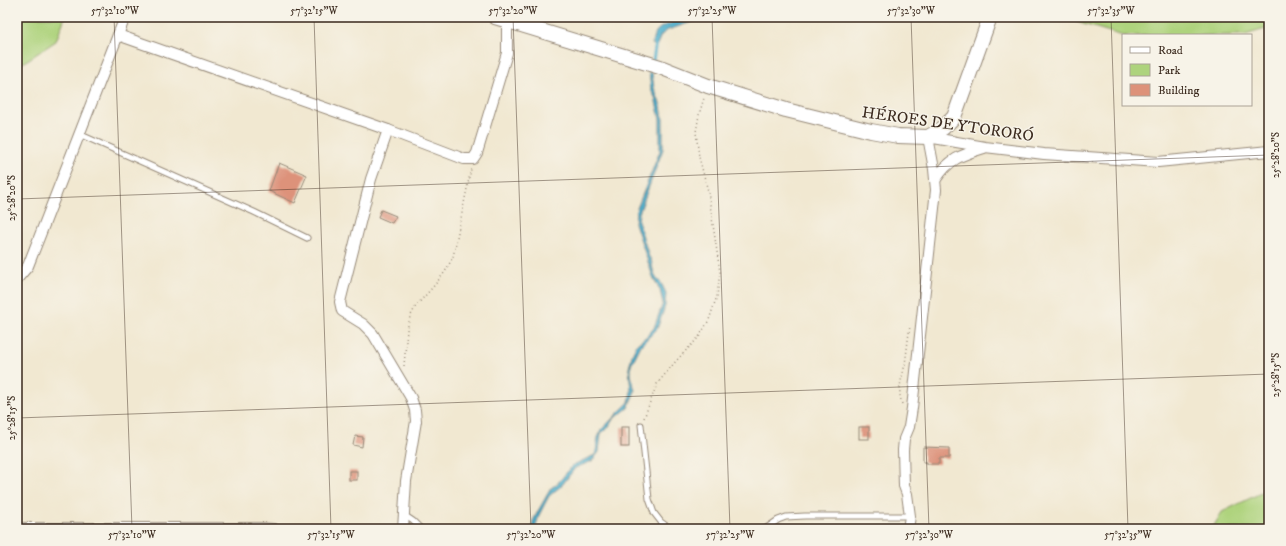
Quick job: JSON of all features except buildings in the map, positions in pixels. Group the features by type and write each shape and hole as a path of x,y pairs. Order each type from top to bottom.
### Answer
{"main road":[{"path":"928,137 943,128 954,117 990,17"},
{"name":"HÉROES DE YTORORÓ","path":"501,19 660,67 708,86 786,110 871,131 898,136 928,137"}],"street":[{"path":"17,279 28,266 125,17"},
{"path":"118,35 388,130 464,159 473,159 477,153 507,53 501,19"},
{"path":"388,130 371,179 340,302 342,311 363,324 373,334 411,398 415,410 416,422 406,481 404,529"},
{"path":"908,529 910,516 907,494 904,486 903,444 912,408 936,190 936,179 928,137"},
{"name":"HÉROES DE YTORORÓ","path":"928,137 986,148 1044,154 1158,162 1269,151"},
{"path":"936,179 955,158 986,148"},
{"path":"17,528 274,529"}],"lane":[{"path":"79,134 254,212 307,238"},
{"path":"641,425 649,499 654,513 661,522 671,529 697,529"},
{"path":"404,515 413,520 421,529"},
{"path":"764,529 786,517 910,516"}],"path":[{"path":"641,425 657,384 699,337 709,320 717,296 720,272 719,264 708,191 699,157 696,132 699,115 708,86"},
{"path":"403,384 407,330 410,317 416,306 433,288 445,272 453,257 473,159"}],"green space":[{"path":"17,17 65,17 56,41 17,67"},
{"path":"1066,17 1269,17 1269,28 1248,34 1122,34 1122,36 1067,19"},
{"path":"1269,489 1269,529 1212,529 1222,512"}],"water":[{"path":"695,17 706,17 668,30 661,35 657,45 652,44 654,35 661,27"},
{"path":"649,71 652,73 654,88 661,106 663,119 663,149 639,213 638,221 656,278 661,283 666,293 665,306 657,329 641,345 631,365 631,375 635,391 628,408 613,419 608,428 601,433 599,452 592,461 575,468 562,485 549,496 539,515 535,529 532,529 533,521 551,488 557,484 573,465 595,455 598,436 601,430 629,402 631,391 629,368 632,355 637,344 654,328 663,303 660,290 653,277 635,223 636,211 660,151 660,119 655,97 651,90"}],"waterway":[{"path":"653,61 656,41"}]}
